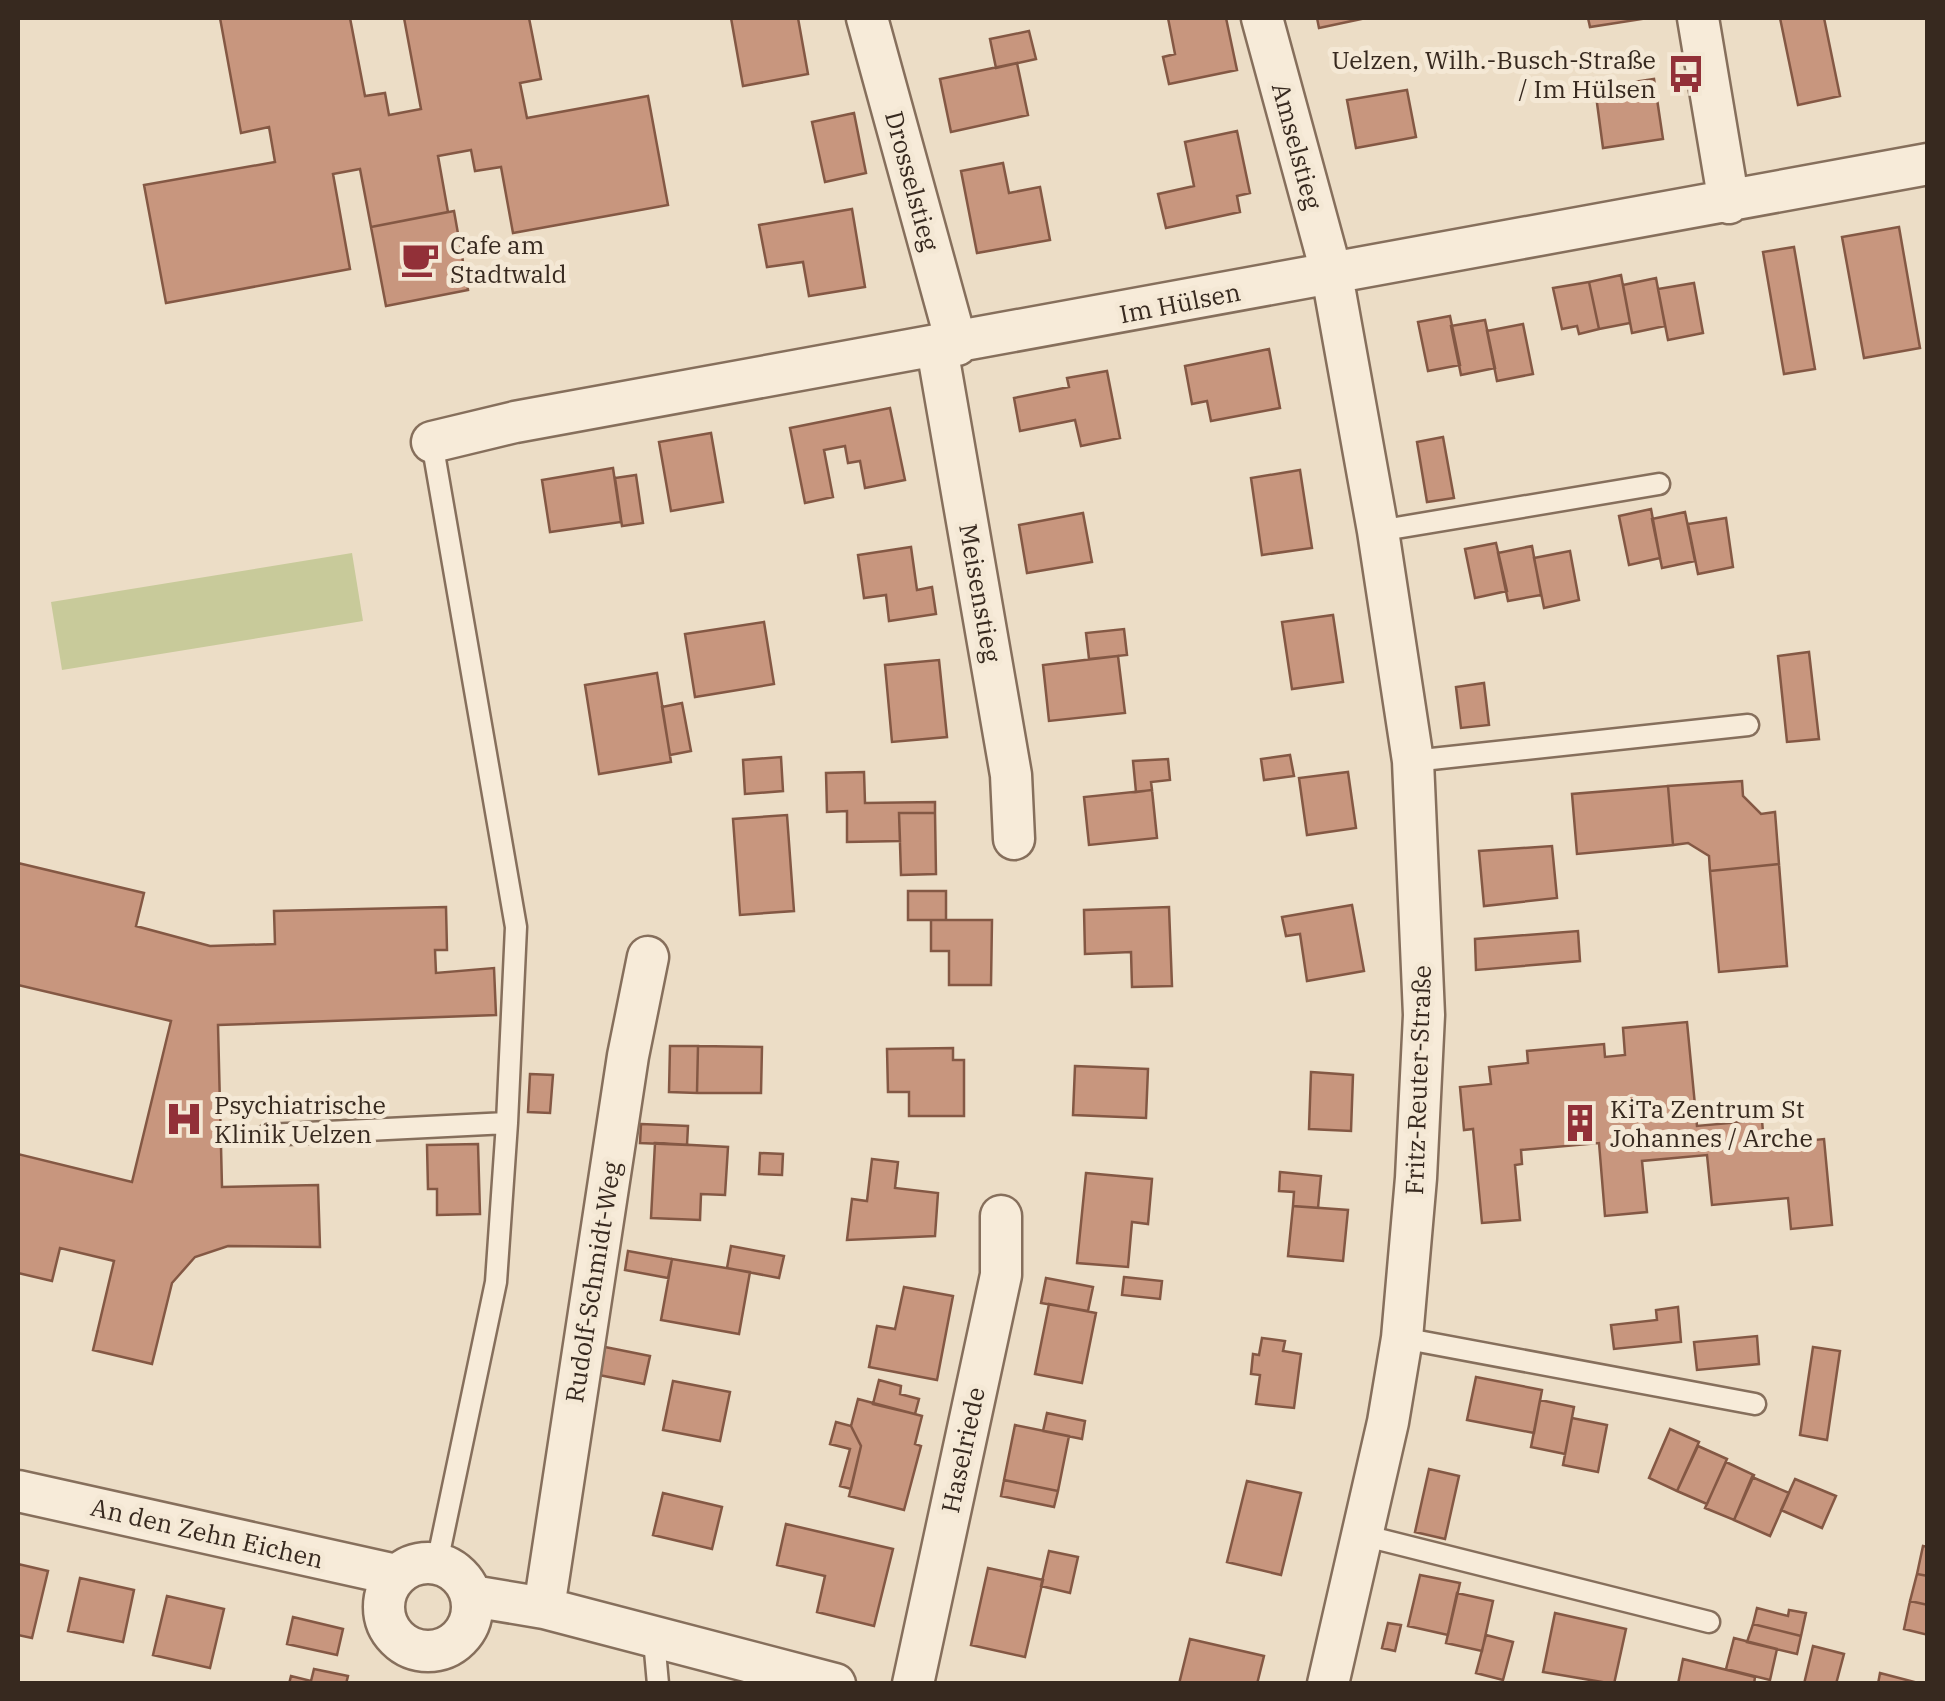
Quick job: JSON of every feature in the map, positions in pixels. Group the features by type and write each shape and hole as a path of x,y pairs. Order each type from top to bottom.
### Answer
{"street":[{"name":"Drosselstieg","path":"868,18 947,347"},
{"name":"Amselstieg","path":"1262,18 1332,275"},
{"path":"1698,18 1729,203"},
{"name":"Im Hülsen","path":"432,442 515,422 947,347 1928,164"},
{"name":"Fritz-Reuter-Straße","path":"1328,1684 1402,1338 1416,1178 1424,1016 1413,760 1378,530 1332,275"},
{"name":"Meisenstieg","path":"947,347 1011,775 1014,839"},
{"name":"Rudolf-Schmidt-Weg","path":"544,1608 628,1056 648,957"},
{"name":"Haselriede","path":"913,1684 1001,1276 1001,1216"},
{"name":"An den Zehn Eichen","path":"18,1491 396,1575"},
{"path":"437,1562 460,1576 472,1596 472,1619 460,1639 440,1651 428,1668 396,1639 384,1618 384,1595 396,1575 417,1563 437,1562"},
{"path":"472,1596 544,1608 654,1640 835,1684"}],"lane":[{"path":"432,442 516,926 496,1282 437,1562"},
{"path":"1378,530 1659,484"},
{"path":"1413,760 1748,725"},
{"path":"267,1136 507,1123"},
{"path":"1402,1338 1756,1404"},
{"path":"1362,1535 1709,1622"},
{"path":"654,1640 658,1684"}],"green space":[{"path":"352,553 363,621 62,670 51,602"}],"building":[{"path":"220,18 350,18 365,96 385,93 389,115 421,109 404,18 529,18 541,79 520,83 527,118 648,96 668,205 513,233 501,167 475,171 471,150 438,156 448,212 371,227 360,169 333,174 350,269 166,303 144,185 275,162 269,127 241,133"},
{"path":"731,18 798,18 808,74 743,86"},
{"path":"1168,18 1226,18 1237,70 1169,84 1163,57 1175,54"},
{"path":"1317,18 1366,18 1319,28"},
{"path":"1588,18 1642,18 1642,19 1590,27"},
{"path":"1780,18 1824,18 1840,96 1798,105"},
{"path":"1029,31 1036,59 996,68 990,39"},
{"path":"1017,63 1028,115 951,132 940,79"},
{"path":"1654,79 1663,139 1603,148 1595,88"},
{"path":"1407,90 1416,137 1356,148 1347,100"},
{"path":"854,113 866,173 825,182 812,122"},
{"path":"1237,131 1250,193 1237,196 1240,212 1166,228 1158,194 1194,186 1185,142"},
{"path":"1003,163 1009,193 1040,187 1050,240 977,253 961,171"},
{"path":"852,209 865,287 809,296 803,262 767,267 759,225"},
{"name":"Cafe am Stadtwald","path":"454,211 468,290 386,306 371,227"},
{"path":"1899,227 1920,348 1864,358 1842,237"},
{"path":"1794,247 1815,369 1784,374 1763,252"},
{"path":"1621,275 1630,323 1599,329 1589,282"},
{"path":"1656,278 1665,326 1632,333 1623,285"},
{"path":"1589,282 1599,329 1579,334 1577,326 1562,329 1553,288"},
{"path":"1694,283 1703,333 1668,340 1658,289"},
{"path":"1450,316 1460,365 1428,371 1418,322"},
{"path":"1485,320 1495,368 1461,375 1451,326"},
{"path":"1523,324 1533,374 1497,381 1487,331"},
{"path":"1269,349 1280,408 1211,421 1207,401 1192,404 1185,366"},
{"path":"1107,371 1120,438 1081,446 1075,420 1020,431 1014,398 1069,387 1067,378"},
{"path":"890,408 905,480 865,488 860,461 848,463 845,446 824,450 833,497 805,503 790,428"},
{"path":"711,433 723,502 671,511 659,442"},
{"path":"1443,437 1454,498 1427,502 1417,442"},
{"path":"613,468 621,522 550,532 542,480"},
{"path":"1300,470 1312,548 1262,555 1251,478"},
{"path":"636,475 643,523 622,526 615,478"},
{"path":"1651,509 1660,558 1629,565 1619,516"},
{"path":"1685,512 1695,561 1662,568 1652,519"},
{"path":"1083,513 1092,562 1027,573 1019,525"},
{"path":"1726,518 1733,567 1698,574 1688,524"},
{"path":"1496,543 1507,591 1475,598 1465,549"},
{"path":"1532,546 1541,595 1508,601 1498,553"},
{"path":"911,547 917,590 932,587 936,614 889,621 886,595 864,598 858,555"},
{"path":"1570,551 1579,600 1544,608 1534,558"},
{"path":"1333,615 1343,682 1292,689 1282,622"},
{"path":"764,622 774,684 695,697 685,634"},
{"path":"1124,629 1127,655 1089,659 1086,633"},
{"path":"1809,652 1819,739 1787,742 1778,656"},
{"path":"1118,656 1125,713 1049,721 1043,665"},
{"path":"939,660 947,737 892,742 885,665"},
{"path":"657,673 671,762 599,774 585,685"},
{"path":"1484,683 1489,725 1461,728 1456,687"},
{"path":"682,703 691,751 670,755 662,707"},
{"path":"1290,755 1294,776 1264,780 1261,759"},
{"path":"781,757 783,791 745,794 743,760"},
{"path":"1168,759 1170,780 1151,782 1152,790 1136,792 1133,761"},
{"path":"864,772 865,803 935,802 935,813 899,813 900,841 847,842 847,811 827,812 826,773"},
{"path":"1348,772 1356,828 1307,835 1299,778"},
{"path":"1742,781 1743,796 1761,814 1775,812 1779,864 1710,871 1709,856 1688,843 1673,845 1668,786"},
{"path":"1668,786 1673,845 1577,854 1572,794"},
{"path":"1152,790 1157,838 1089,845 1084,797"},
{"path":"899,813 935,813 936,874 901,875"},
{"path":"787,815 794,911 740,915 733,819"},
{"path":"1552,846 1557,898 1484,906 1479,851"},
{"name":"Psychiatrische Klinik Uelzen","path":"18,863 144,893 136,926 210,946 275,944 274,911 446,907 447,950 435,950 436,973 494,968 496,1015 218,1025 222,1187 318,1185 320,1247 228,1246 195,1257 172,1283 152,1364 93,1350 114,1261 60,1248 52,1281 18,1273 18,1154 132,1182 171,1021 18,985"},
{"path":"1779,864 1787,966 1719,972 1710,871"},
{"path":"908,891 946,891 946,920 908,920"},
{"path":"1352,905 1364,971 1307,981 1300,934 1286,936 1282,917"},
{"path":"1169,907 1172,986 1132,987 1131,952 1085,954 1084,910"},
{"path":"931,920 992,920 991,985 949,985 949,951 931,951"},
{"path":"1578,931 1580,961 1476,970 1475,939"},
{"name":"KiTa Zentrum St Johannes / Arche","path":"1687,1022 1697,1126 1762,1120 1764,1145 1824,1139 1832,1225 1791,1229 1788,1198 1712,1205 1707,1155 1642,1161 1647,1212 1605,1216 1599,1143 1521,1150 1522,1164 1515,1165 1520,1220 1482,1223 1473,1129 1464,1130 1460,1087 1491,1084 1489,1067 1528,1063 1527,1051 1604,1044 1605,1057 1625,1055 1623,1028"},
{"path":"670,1046 698,1046 697,1093 669,1092"},
{"path":"698,1046 762,1047 761,1093 697,1093"},
{"path":"953,1048 953,1060 964,1060 964,1116 909,1116 909,1092 888,1092 887,1049"},
{"path":"1075,1066 1148,1069 1146,1118 1073,1115"},
{"path":"1311,1072 1353,1075 1351,1131 1309,1129"},
{"path":"530,1074 553,1075 550,1113 528,1112"},
{"path":"641,1124 688,1126 687,1145 640,1143"},
{"path":"655,1143 728,1147 725,1195 701,1194 700,1220 651,1218"},
{"path":"478,1144 480,1214 437,1215 437,1189 428,1189 427,1145"},
{"path":"760,1153 783,1154 782,1175 759,1174"},
{"path":"872,1159 898,1162 895,1188 938,1193 935,1236 847,1240 852,1199 867,1201"},
{"path":"1280,1172 1321,1176 1318,1208 1293,1206 1294,1192 1279,1191"},
{"path":"1086,1173 1152,1179 1148,1224 1132,1222 1128,1267 1077,1263"},
{"path":"1293,1206 1348,1210 1343,1261 1288,1256"},
{"path":"731,1246 784,1256 779,1278 727,1268"},
{"path":"628,1251 672,1259 668,1278 625,1270"},
{"path":"672,1259 750,1272 739,1334 661,1320"},
{"path":"1124,1277 1162,1281 1160,1299 1122,1295"},
{"path":"1046,1278 1093,1287 1088,1311 1041,1303"},
{"path":"904,1287 953,1296 937,1380 869,1367 877,1326 895,1329"},
{"path":"1049,1304 1096,1313 1082,1383 1035,1374"},
{"path":"1678,1307 1681,1342 1614,1349 1611,1325 1657,1320 1656,1310"},
{"path":"1757,1336 1759,1364 1697,1370 1694,1342"},
{"path":"1262,1338 1285,1341 1283,1351 1301,1354 1294,1408 1256,1404 1260,1375 1251,1374 1253,1354 1259,1355"},
{"path":"605,1347 650,1356 644,1384 599,1375"},
{"path":"1813,1347 1840,1351 1827,1440 1800,1435"},
{"path":"1476,1377 1542,1390 1534,1433 1467,1420"},
{"path":"879,1380 901,1386 900,1394 919,1399 915,1414 873,1404"},
{"path":"673,1381 730,1392 720,1441 663,1430"},
{"path":"858,1399 922,1416 915,1444 921,1446 904,1510 849,1496 861,1446 851,1426"},
{"path":"1540,1400 1574,1407 1565,1454 1531,1447"},
{"path":"1047,1413 1085,1421 1082,1439 1043,1431"},
{"path":"1572,1418 1607,1425 1598,1472 1563,1465"},
{"path":"836,1422 851,1426 861,1446 851,1489 840,1486 850,1449 830,1444"},
{"path":"1015,1425 1069,1436 1058,1491 1004,1480"},
{"path":"1670,1429 1699,1442 1677,1491 1649,1478"},
{"path":"1698,1446 1727,1459 1707,1504 1677,1491"},
{"path":"1726,1462 1754,1475 1734,1520 1705,1508"},
{"path":"1429,1469 1459,1476 1445,1539 1415,1532"},
{"path":"1752,1477 1789,1493 1770,1536 1734,1520"},
{"path":"1795,1479 1836,1496 1822,1528 1781,1510"},
{"path":"1004,1480 1058,1491 1054,1507 1001,1496"},
{"path":"1247,1481 1301,1493 1281,1575 1227,1562"},
{"path":"663,1493 722,1507 712,1549 653,1535"},
{"path":"786,1524 893,1549 874,1626 817,1612 825,1576 777,1565"},
{"path":"1923,1546 1928,1547 1928,1576 1917,1574"},
{"path":"1049,1551 1078,1557 1070,1593 1041,1586"},
{"path":"18,1564 48,1571 32,1638 18,1635"},
{"path":"988,1568 1043,1580 1025,1657 971,1645"},
{"path":"1917,1574 1928,1576 1928,1605 1910,1601"},
{"path":"1420,1575 1460,1583 1448,1635 1408,1626"},
{"path":"80,1578 134,1590 123,1642 68,1631"},
{"path":"1457,1593 1493,1601 1482,1651 1446,1643"},
{"path":"167,1596 224,1609 210,1668 153,1655"},
{"path":"1910,1601 1928,1605 1928,1635 1904,1629"},
{"path":"1757,1608 1788,1616 1789,1610 1806,1613 1801,1636 1753,1624"},
{"path":"1555,1613 1626,1629 1614,1684 1543,1672"},
{"path":"293,1617 343,1629 337,1655 287,1644"},
{"path":"1388,1623 1401,1625 1395,1651 1382,1648"},
{"path":"1753,1624 1801,1636 1797,1654 1747,1642"},
{"path":"1486,1635 1513,1642 1503,1680 1476,1673"},
{"path":"1734,1638 1777,1649 1770,1680 1726,1669"},
{"path":"1190,1639 1264,1656 1257,1684 1179,1684"},
{"path":"1813,1646 1844,1654 1836,1684 1804,1684"},
{"path":"1683,1659 1755,1677 1754,1684 1678,1684"},
{"path":"314,1669 348,1676 346,1684 289,1684 291,1676 311,1681"},
{"path":"1880,1673 1922,1684 1878,1684"}],"place":[{"name":"Uelzen, Wilh.-Busch-Straße / Im Hülsen","path":"1686,74"},
{"name":"Cafe am Stadtwald","path":"420,259"},
{"name":"Psychiatrische Klinik Uelzen","path":"184,1119"},
{"name":"KiTa Zentrum St Johannes / Arche","path":"1580,1123"}]}
